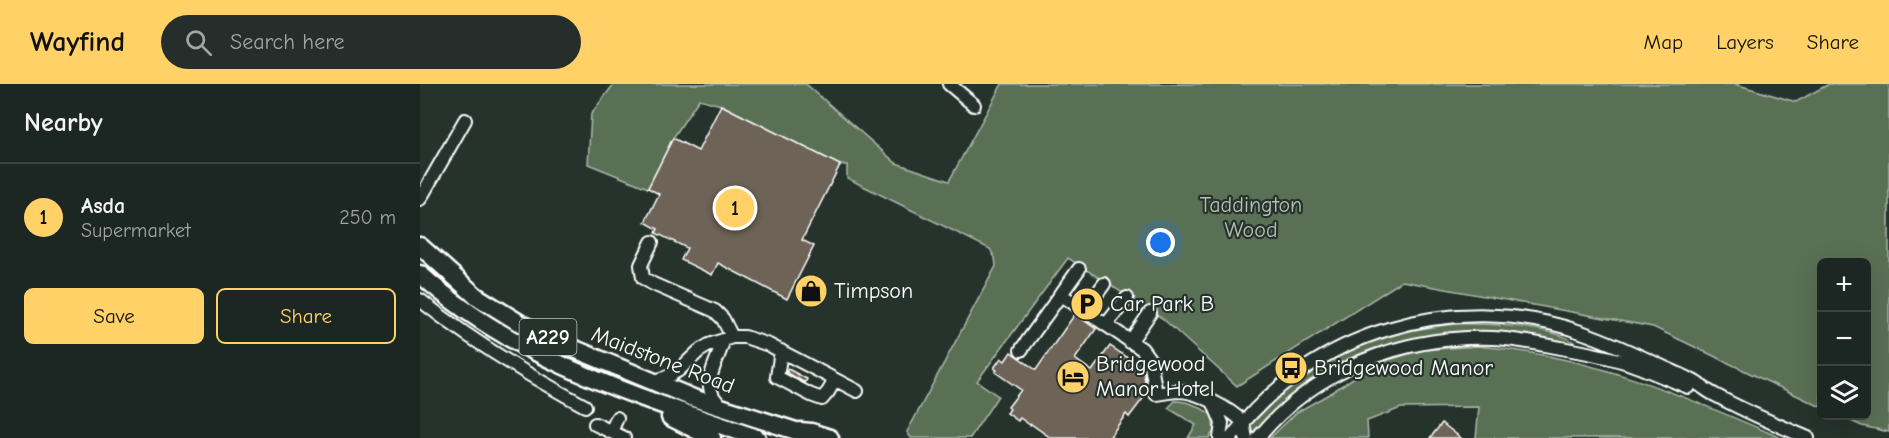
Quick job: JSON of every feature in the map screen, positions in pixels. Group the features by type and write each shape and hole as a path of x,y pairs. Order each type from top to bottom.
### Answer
{"main road":[{"name":"Maidstone Road","path":"420,246 467,288 498,310 553,340 652,382 726,409 803,434 811,432 830,438"},
{"name":"Maidstone Road","path":"420,274 464,310 498,333 552,361 621,391"},
{"path":"621,391 712,438"},
{"name":"A229","path":"621,391 757,438"}],"street":[{"path":"949,84 974,105"},
{"path":"420,199 465,120"},
{"path":"652,243 641,266 643,278 715,311 723,319 728,339 712,368 710,384 714,399 726,409"},
{"path":"1021,350 1079,269"},
{"path":"1085,310 1104,284"},
{"path":"1060,294 1142,350 1150,360 1156,394 1173,391 1187,392 1231,411 1243,422 1246,438"},
{"path":"1106,325 1127,297"},
{"path":"420,300 477,343 585,406"},
{"path":"1130,342 1150,313"},
{"path":"1231,438 1243,422 1281,385 1312,363 1349,343 1371,333 1401,325 1479,316 1531,319 1580,332 1633,352 1697,383 1714,395"},
{"path":"1258,438 1294,402 1343,369 1382,353 1432,341 1495,338 1602,356 1630,364 1714,395 1808,438"},
{"path":"652,382 679,370 699,351 728,339 756,340 782,351 857,391"},
{"path":"782,351 777,377 822,399 835,380"},
{"path":"1214,404 1222,423 1220,438"},
{"path":"611,432 617,418"},
{"path":"595,424 624,438"}],"green space":[{"name":"Taddington Wood","path":"614,84 806,84 896,163 949,181 1002,84 1735,84 1796,102 1829,84 1889,84 1889,432 1862,426 1849,420 1871,420 1871,258 1817,258 1817,405 1653,327 1402,281 1237,386 1162,318 1068,258 977,381 998,396 970,438 911,438 907,432 996,266 990,249 847,178 847,165 840,165 721,105 699,99 673,138 648,188 588,164 591,114"},
{"path":"1457,324 1501,325 1535,329 1550,332 1574,342 1572,344 1499,334 1462,334 1426,337 1391,344 1357,355 1324,371 1293,393 1250,435 1249,425 1270,403 1317,367 1370,342 1427,328"},
{"path":"1478,346 1519,351 1596,367 1707,406 1781,438 1476,438 1479,407 1401,408 1367,421 1368,438 1270,438 1297,412 1373,365 1421,350"},
{"path":"1175,401 1195,405 1212,415 1214,431 1209,438 1188,438 1196,425 1168,408"}],"building":[{"path":"721,105 840,165 802,240 814,246 787,299 718,263 712,275 681,260 687,248 656,233 658,229 645,222 659,194 648,188 673,138 698,151"},
{"name":"Bridgewood Manor Hotel","path":"1075,314 1096,329 1075,359 1092,371 1110,346 1143,368 1145,381 1138,391 1145,396 1129,417 1126,414 1109,438 1051,438 1020,418 1018,421 1007,413 1010,409 1008,407 1021,390 995,372 997,370 994,368 1001,358 1005,361 1011,352 1036,370"},
{"path":"788,369 807,379 805,383 786,372"},
{"path":"1442,423 1461,438 1430,438"}],"place":[{"name":"Asda","path":"735,208"},
{"name":"Timpson","path":"811,291"},
{"name":"Car Park B","path":"1087,304"},
{"name":"Bridgewood Manor","path":"1291,368"},
{"name":"Bridgewood Manor Hotel","path":"1073,377"}]}
